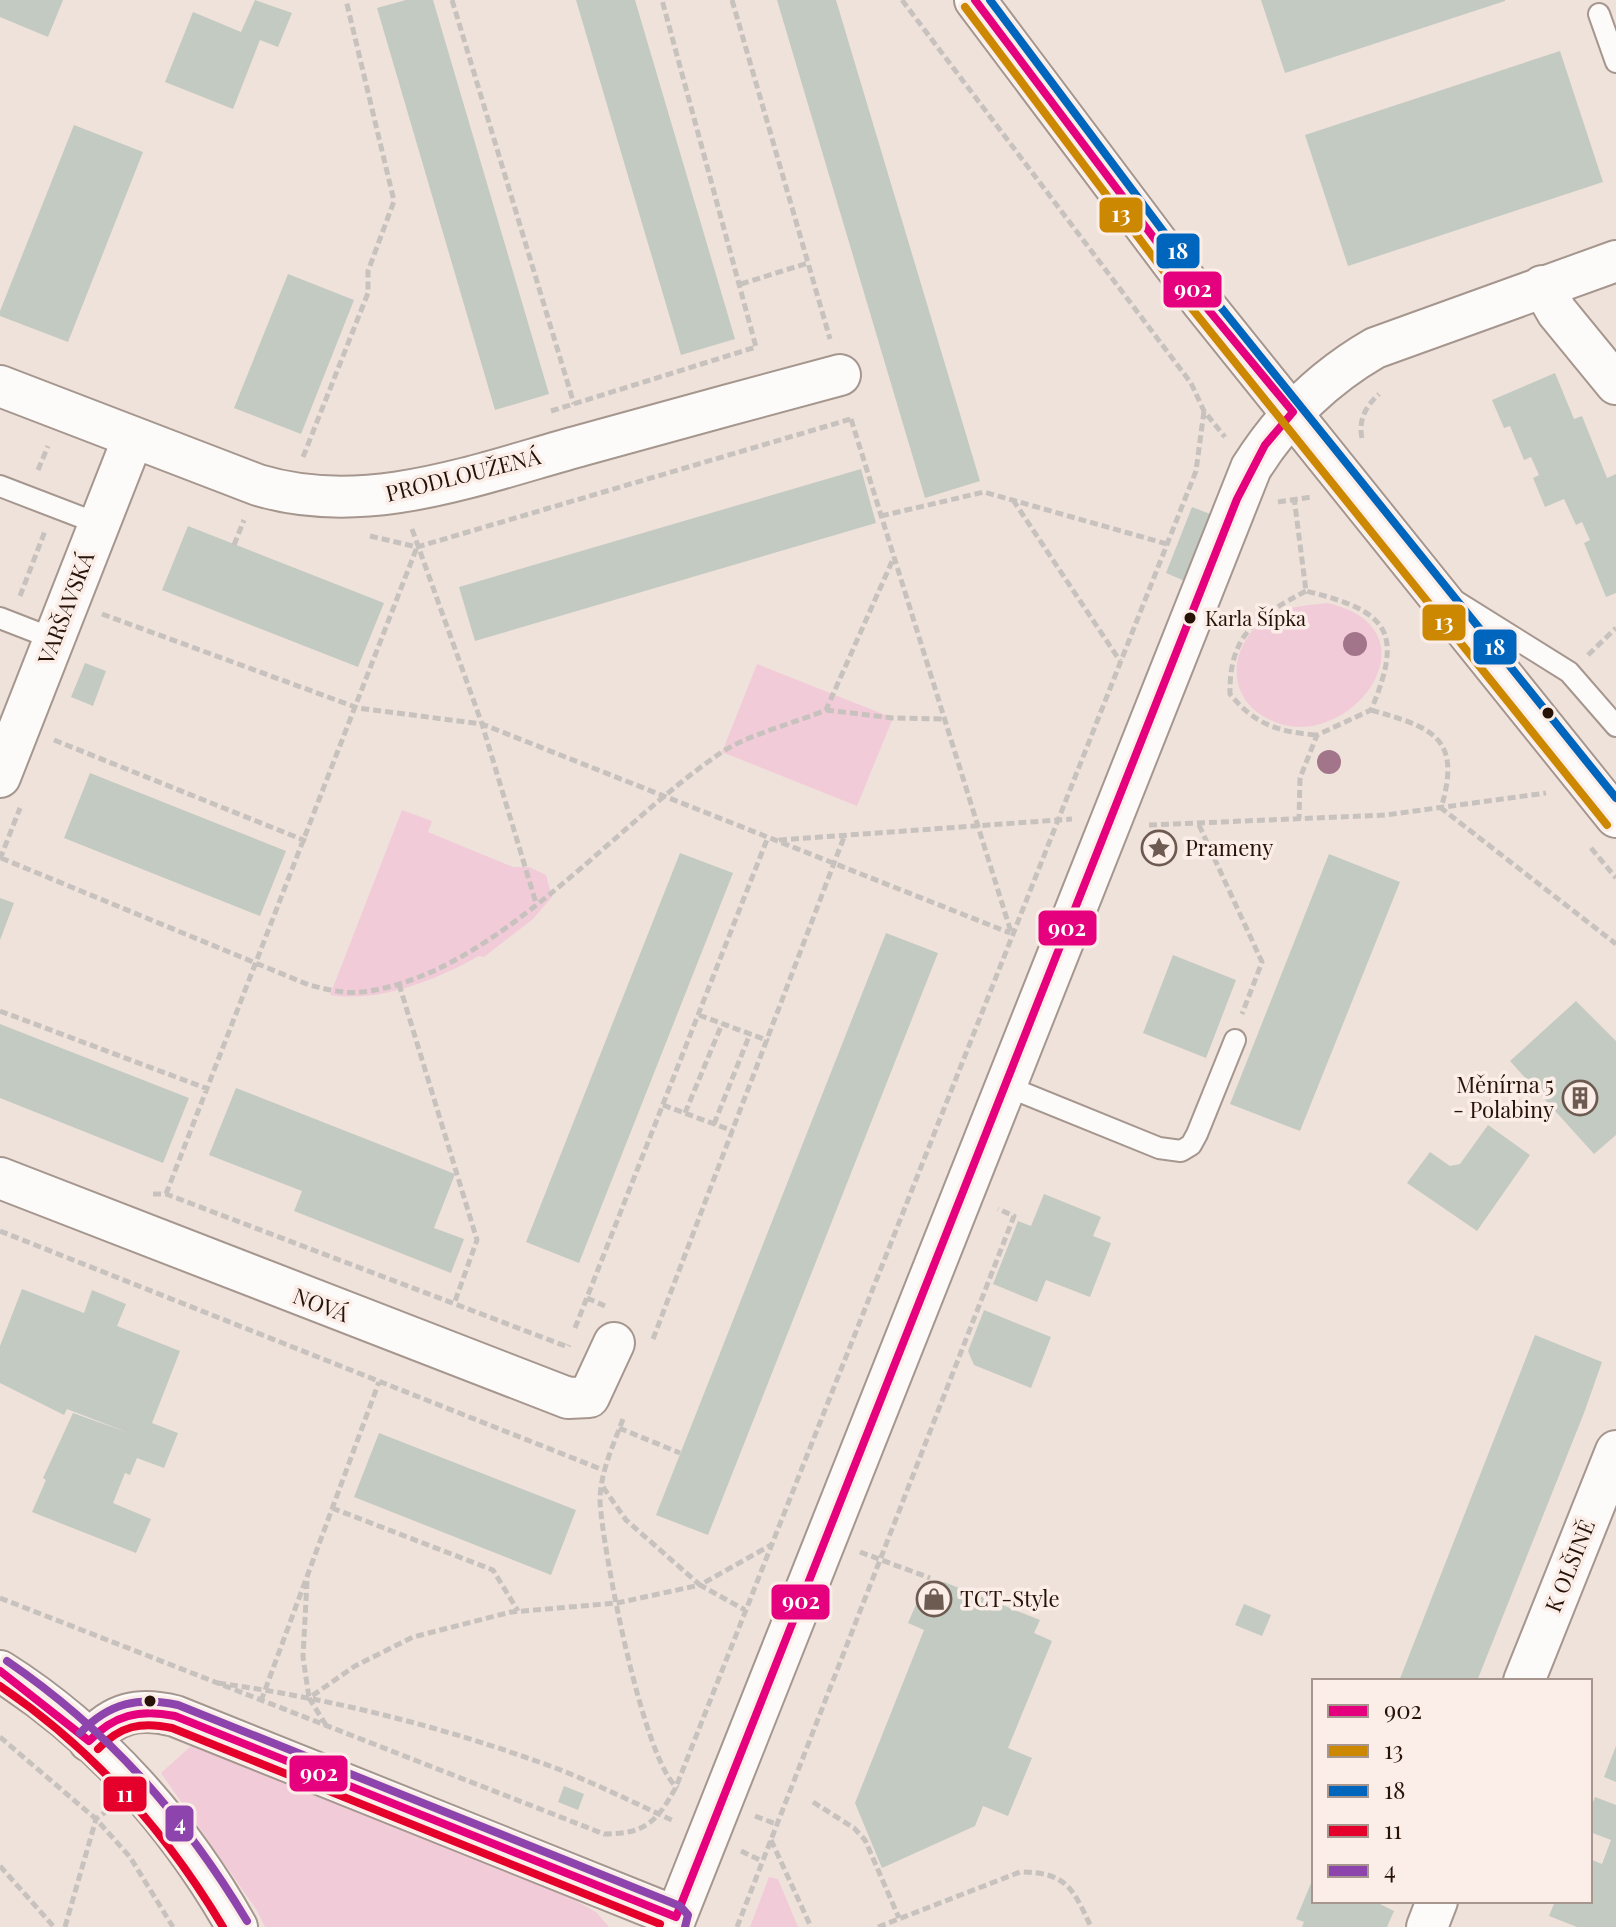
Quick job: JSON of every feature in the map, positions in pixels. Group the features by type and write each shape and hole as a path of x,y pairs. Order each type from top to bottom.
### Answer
{"street":[{"path":"975,0 1202,302 1616,817"},
{"path":"89,1741 114,1717 131,1712 147,1710 175,1716 674,1922 1246,478 1265,445 1293,412 1345,365 1375,348 1616,261"},
{"path":"1542,286 1557,312 1616,384"},
{"name":"PRODLOUŽENÁ","path":"0,386 288,494 345,499 427,487 840,375"},
{"name":"VARŠAVSKÁ","path":"1,774 133,438"},
{"name":"NOVÁ","path":"0,1178 437,1349 580,1400 589,1397 633,1342"},
{"name":"K OLŠINĚ","path":"1525,1679 1616,1451"},
{"path":"0,1671 89,1741 164,1817 237,1927"},
{"path":"1427,1927 1436,1903"}],"lane":[{"path":"1599,14 1616,62"},
{"path":"0,486 99,524"},
{"path":"1404,551 1449,596 1569,672 1616,726"},
{"path":"5,620 54,639"},
{"path":"1006,1086 1159,1148 1181,1151 1191,1145 1197,1134 1235,1040"}],"path":[{"path":"298,469 368,293 368,271 394,201 346,0"},
{"path":"452,0 574,404"},
{"path":"545,412 756,347 662,0"},
{"path":"732,0 881,516 1011,933"},
{"path":"0,1598 604,1834 627,1834 661,1815 676,1787 1196,471 1204,411 1191,383 902,0"},
{"path":"741,284 808,263"},
{"path":"28,496 62,410"},
{"path":"1360,427 1363,441"},
{"path":"881,516 984,492 1167,544"},
{"path":"1294,497 1306,591"},
{"path":"1013,500 1120,662"},
{"path":"234,545 245,518"},
{"path":"5,620 47,528"},
{"path":"166,1194 358,708 417,547 482,724 536,903"},
{"path":"826,710 894,557"},
{"path":"1306,591 1351,602 1369,613 1386,633 1387,672 1371,710 1317,735 1284,732 1261,724 1230,694 1230,672 1235,650 1250,627 1266,612 1306,591"},
{"path":"96,612 358,708 482,724 1011,933"},
{"path":"1592,667 1584,658 1616,628"},
{"path":"1,858 309,985 342,993 399,984 449,964 536,903 722,752 826,710 893,718 944,719"},
{"path":"1371,710 1428,728 1438,737 1446,751 1446,791 1441,808"},
{"path":"1299,819 1300,778 1317,735"},
{"path":"47,738 306,841"},
{"path":"776,840 1088,817 1109,822 1199,825 1373,816 1546,793"},
{"path":"1441,808 1616,944"},
{"path":"1199,825 1262,962 1235,1040"},
{"path":"151,1194 166,1194 568,1347 768,837"},
{"path":"633,1342 733,1131 844,837"},
{"path":"399,984 477,1240 437,1349"},
{"path":"0,1011 208,1089"},
{"path":"699,1015 769,1041"},
{"path":"685,1113 722,1024"},
{"path":"714,1124 750,1034"},
{"path":"662,1104 733,1131"},
{"path":"737,1927 1014,1216 963,1196"},
{"path":"0,1231 603,1470"},
{"path":"261,1701 379,1382"},
{"path":"625,1414 603,1470 600,1500 617,1603 645,1725 668,1780 676,1787"},
{"path":"619,1428 680,1453"},
{"path":"603,1486 626,1520 700,1585 746,1610"},
{"path":"332,1508 493,1570 518,1611"},
{"path":"825,1539 930,1578"},
{"path":"309,1698 355,1666 413,1637 518,1611 617,1603 700,1585 771,1545"},
{"path":"307,1576 303,1657 309,1698 327,1726"},
{"path":"209,1681 309,1698 426,1726 541,1762 661,1815"},
{"path":"0,1737 96,1819 130,1857 173,1927"},
{"path":"813,1802 854,1828 865,1840 899,1918"},
{"path":"65,1927 96,1819"},
{"path":"771,1839 811,1927"},
{"path":"0,1866 54,1927"},
{"path":"878,1927 1020,1872 1041,1872 1059,1878 1075,1893 1091,1927"}],"shaded area":[{"path":"1327,603 1361,617 1378,638 1381,661 1372,686 1353,707 1328,721 1300,727 1270,720 1254,710 1244,697 1238,683 1240,652 1248,637 1274,614"},
{"path":"757,664 893,718 857,806 722,752"},
{"path":"402,810 432,821 428,832 513,867 529,867 546,875 552,897 533,919 484,957 479,956 426,981 388,993 349,997 330,995"},
{"path":"191,1746 555,1889 596,1912 609,1927 265,1927 256,1909 161,1773"},
{"path":"769,1877 778,1879 798,1927 750,1927"}],"building":[{"path":"0,0 63,0 48,37 0,17"},
{"path":"255,0 292,13 278,47 260,40 233,109 165,82 193,12 241,32"},
{"path":"406,0 433,0 549,394 495,410 377,8"},
{"path":"576,0 635,0 735,339 681,355"},
{"path":"777,0 836,0 980,481 925,498"},
{"path":"1261,0 1505,0 1505,1 1285,73"},
{"path":"1560,51 1603,182 1348,266 1305,135"},
{"path":"74,125 143,152 68,342 0,316 0,311"},
{"path":"288,274 354,300 301,434 234,408"},
{"path":"1555,373 1574,419 1582,416 1607,478 1616,474 1616,593 1606,597 1584,543 1590,540 1582,522 1576,525 1564,499 1545,507 1533,478 1539,475 1531,457 1524,460 1510,426 1504,428 1492,400"},
{"path":"861,469 876,523 475,641 459,587"},
{"path":"1192,507 1213,515 1187,582 1166,573"},
{"path":"188,526 384,603 358,667 162,590"},
{"path":"85,663 106,671 93,706 71,697"},
{"path":"90,773 286,851 260,916 64,838"},
{"path":"680,853 733,873 579,1263 526,1242"},
{"path":"1329,854 1400,882 1300,1131 1230,1104"},
{"path":"0,898 14,903 0,940"},
{"path":"886,933 938,953 708,1535 656,1515"},
{"path":"1173,955 1236,980 1206,1058 1143,1033"},
{"name":"Měnírna 5 - Polabiny","path":"1576,1001 1616,1041 1616,1135 1594,1154 1510,1061"},
{"path":"0,1024 189,1098 163,1163 0,1098"},
{"path":"236,1088 455,1174 434,1228 464,1239 451,1273 294,1211 302,1191 209,1155"},
{"path":"1488,1125 1530,1155 1477,1231 1407,1183 1430,1152 1450,1166 1460,1164"},
{"path":"1044,1194 1101,1217 1093,1236 1111,1243 1090,1297 1046,1280 1037,1302 993,1284 1018,1221 1031,1226"},
{"path":"22,1289 84,1313 92,1290 126,1304 117,1326 180,1351 152,1423 178,1433 164,1468 137,1458 130,1475 125,1473 113,1503 151,1519 136,1553 32,1512 46,1480 43,1478 73,1413 129,1433 67,1409 64,1415 0,1383 0,1346"},
{"path":"984,1310 1051,1337 1031,1388 974,1365 968,1351"},
{"path":"1535,1335 1602,1362 1478,1679 1400,1679"},
{"path":"379,1433 576,1510 551,1575 354,1497"},
{"path":"944,1582 1040,1620 1034,1633 1052,1641 1008,1748 1032,1758 1008,1816 983,1806 975,1826 882,1868 855,1803 924,1630 908,1623 921,1593"},
{"path":"1244,1604 1271,1615 1262,1636 1235,1625"},
{"path":"1616,1746 1616,1782 1604,1777"},
{"path":"564,1786 584,1794 578,1810 558,1802"},
{"path":"1595,1797 1616,1805 1616,1927 1577,1927 1549,1916 1554,1903 1592,1903 1592,1860 1602,1864 1611,1840 1592,1833"},
{"path":"1312,1881 1312,1903 1378,1903 1394,1911 1387,1927 1302,1927 1304,1922 1296,1919"}],"transit line":[{"name":"902","path":"0,1671 89,1741 108,1725 128,1716 150,1713 175,1716 676,1917 1237,499 1265,445 1293,412 1202,302 975,0"},
{"name":"18","path":"990,0 1211,295 1616,798"},
{"name":"13","path":"965,7 1193,310 1607,825"},
{"name":"4","path":"7,1661 78,1716 141,1778 197,1846 247,1921"},
{"name":"11","path":"0,1686 66,1737 125,1794 177,1857 223,1927"},
{"name":"4","path":"80,1733 102,1715 125,1704 150,1701 178,1705 680,1906 688,1915 685,1927"},
{"name":"11","path":"98,1749 114,1735 132,1727 150,1725 172,1728 660,1924"}],"place":[{"name":"Karla Šípka","path":"1190,618"},
{"name":"Prameny","path":"1159,848"},
{"name":"Měnírna 5 - Polabiny","path":"1580,1098"},
{"name":"TCT-Style","path":"934,1599"}]}
